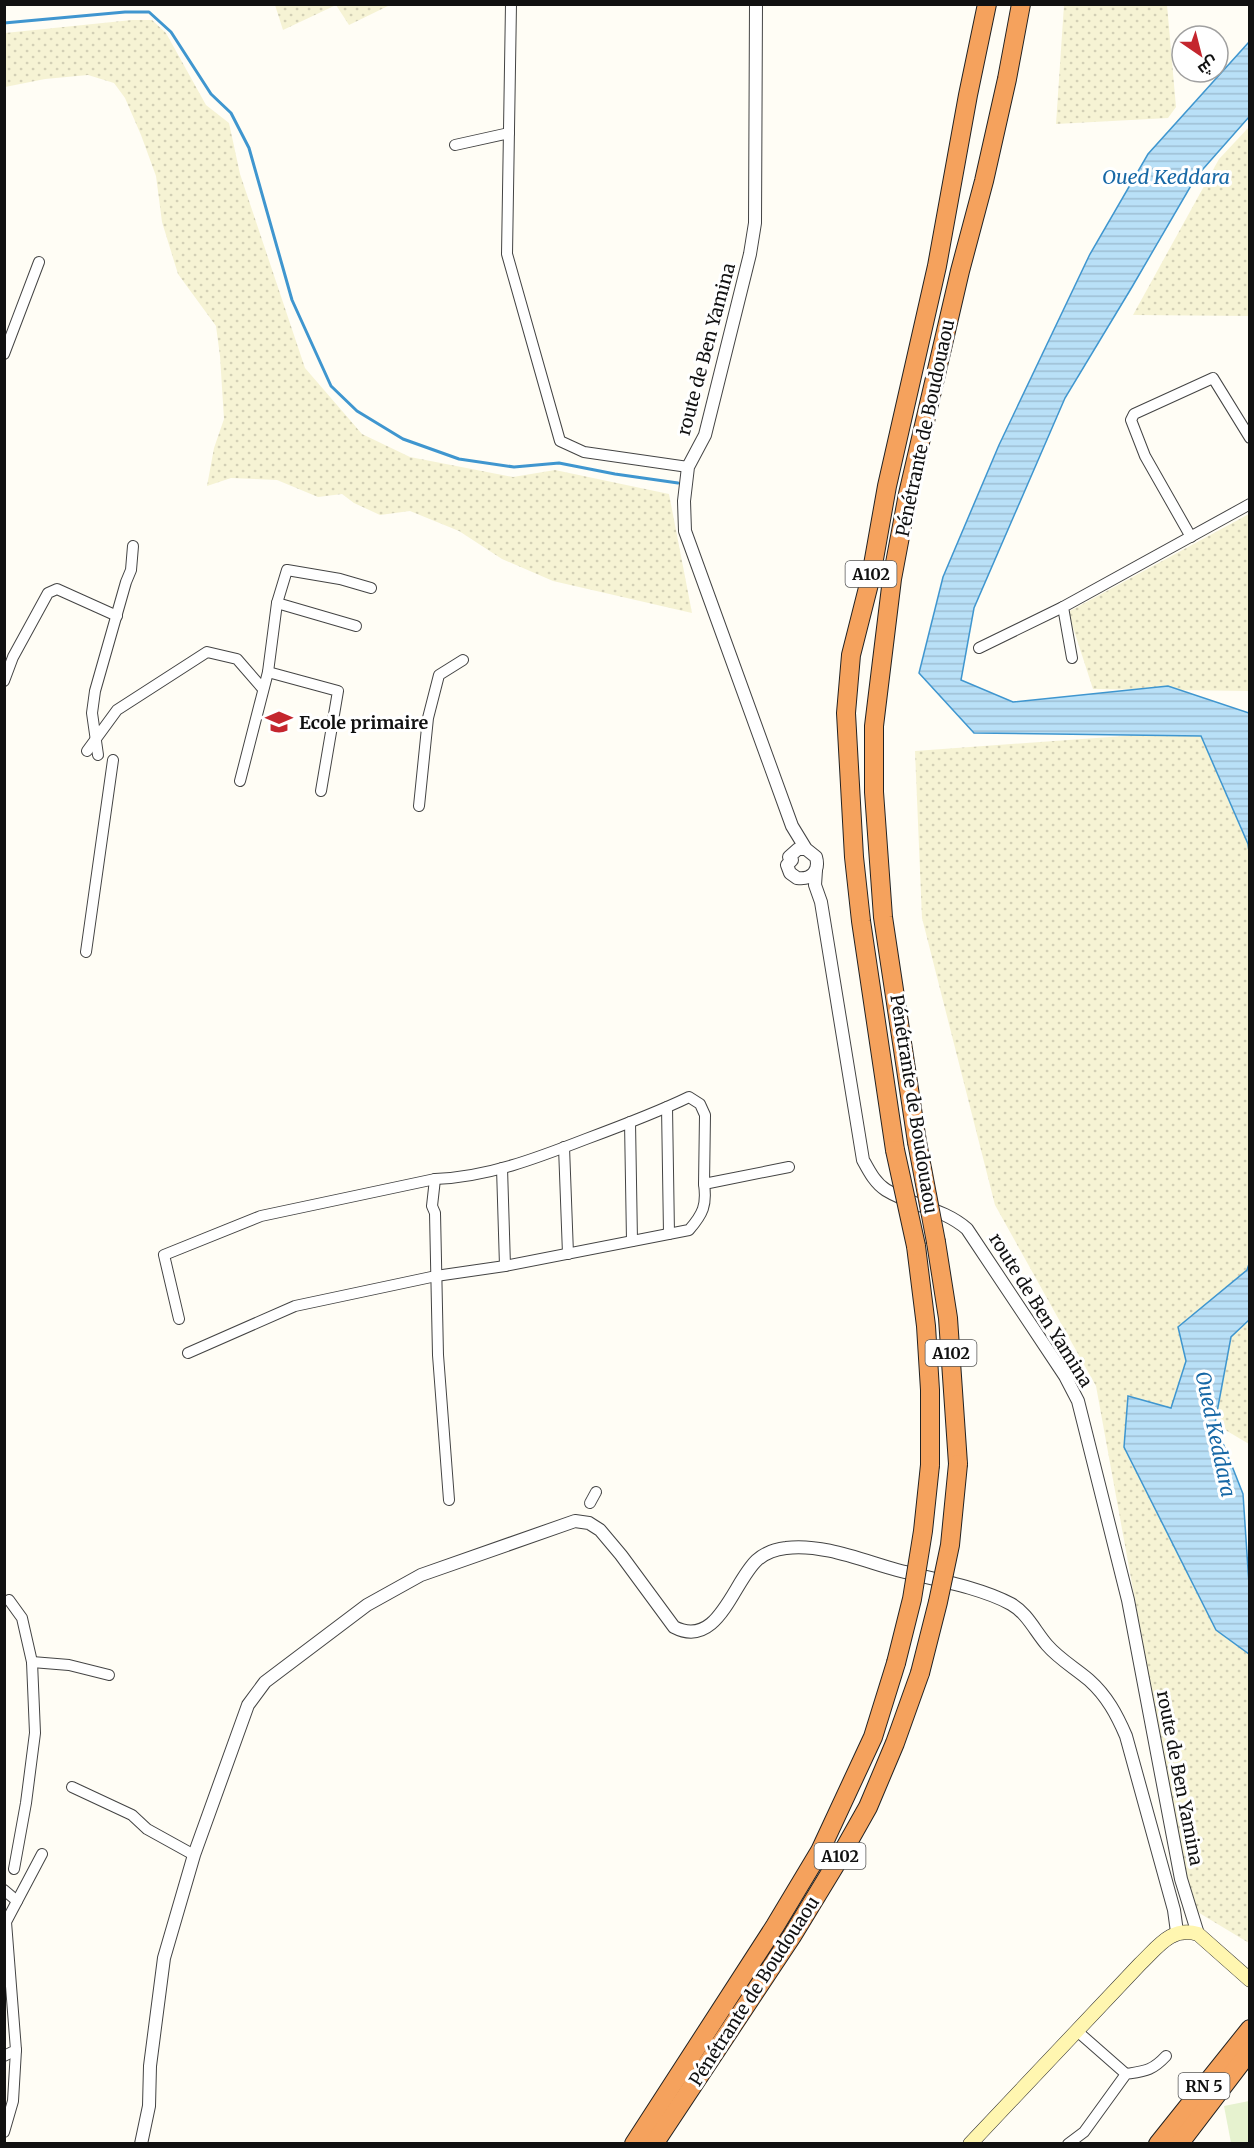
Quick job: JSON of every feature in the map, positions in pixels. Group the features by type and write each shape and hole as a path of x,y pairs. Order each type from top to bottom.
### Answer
{"highway":[{"name":"Pénétrante de Boudouaou","path":"654,2144 775,1926 820,1851 873,1737 896,1663 912,1599 923,1531 930,1465 930,1390 926,1326 916,1246 895,1150 861,921 854,857 846,713 850,655 871,576 887,486 937,266 987,4"},
{"name":"Pénétrante de Boudouaou","path":"634,2144 725,2018 792,1936 868,1807 895,1743 920,1673 950,1545 958,1464 948,1318 917,1142 884,917 874,792 874,726 892,579 908,494 960,271 984,181 1021,4"},
{"name":"RN 5","path":"1158,2144 1250,2029"},
{"name":"RN 5","path":"1180,2143 1250,2051"}],"main road":[{"path":"970,2144 1140,1964 1166,1939 1177,1932 1188,1931 1198,1934 1250,1980"}],"street":[{"path":"511,4 507,254 560,441 584,452 688,467"},
{"name":"route de Ben Yamina","path":"756,4 753,233 750,254 705,435 688,467 684,501 685,531 792,826 806,849"},
{"path":"455,145 509,133"},
{"path":"4,354 39,262"},
{"path":"1191,537 1145,456 1131,420 1134,414 1213,378 1250,438"},
{"path":"979,648 1063,607 1250,504"},
{"path":"98,756 92,713 95,691 131,570 133,546"},
{"path":"240,781 268,672 277,603 287,570 340,579 371,588"},
{"path":"4,681 13,657 48,593 57,589 117,616"},
{"path":"277,603 356,626"},
{"path":"1063,607 1072,658"},
{"path":"87,751 117,710 207,652 237,659 263,689"},
{"path":"419,806 428,718 439,675 463,660"},
{"path":"268,672 338,691 321,791"},
{"path":"86,952 113,760"},
{"name":"route de Ben Yamina","path":"791,853 792,826"},
{"path":"801,879 810,877 816,870 816,857 806,849 798,849 791,853 789,857 792,860 787,865 788,869 793,876 801,879 821,902"},
{"name":"route de Ben Yamina","path":"816,870 815,885 821,902 863,1160 869,1172 887,1190 947,1215 968,1229 1065,1376 1078,1401 1128,1600 1181,1879 1198,1934"},
{"path":"179,1319 164,1256 261,1216 435,1179 460,1178 524,1163 689,1097 700,1104 705,1114 704,1184 706,1198 701,1217 689,1230 505,1266 436,1276 295,1305 188,1353"},
{"path":"667,1107 669,1234"},
{"path":"630,1122 632,1241"},
{"path":"564,1147 568,1254"},
{"path":"704,1184 789,1167"},
{"path":"502,1168 505,1266"},
{"path":"435,1179 432,1206 435,1213 438,1355 450,1500"},
{"path":"591,1503 596,1492"},
{"path":"141,2144 149,2106 150,2066 164,1958 194,1855 248,1706 265,1682 367,1605 398,1586 488,1550 575,1521 582,1521 600,1530 674,1628 685,1632 698,1631 713,1622 758,1559 767,1553 788,1547 819,1549 966,1588 1012,1605 1028,1619 1061,1660 1088,1680 1104,1696 1117,1715 1126,1736 1174,1910 1177,1932"},
{"path":"9,1600 22,1618 32,1662 35,1733 14,1869"},
{"path":"32,1662 69,1665 109,1675"},
{"path":"72,1787 132,1815 147,1829 194,1855"},
{"path":"4,2132 13,2101 16,2050 6,1922 42,1854"},
{"path":"4,1890 17,1901"},
{"path":"1077,2031 1126,2074"},
{"path":"4,2056 16,2050"},
{"path":"1068,2144 1084,2132 1126,2074 1148,2071 1166,2056"}],"shaded area":[{"path":"275,4 390,5 349,25 336,5 283,30"},
{"path":"1064,5 1167,5 1170,84 1174,84 1176,107 1168,118 1056,124"},
{"path":"152,20 166,33 206,105 229,123 240,174 305,368 362,434 410,457 513,477 555,470 669,494 692,613 553,581 502,559 459,531 410,511 380,515 354,503 342,494 318,497 277,480 231,478 207,486 214,448 224,419 216,326 178,274 162,222 156,176 125,98 114,83 88,75 45,79 5,87 5,33"},
{"path":"1249,127 1249,316 1133,315 1219,159"},
{"path":"1249,514 1249,691 1093,689 1068,612"},
{"path":"1249,727 1249,1444 1227,1431 1213,1412 1173,1439 1249,1643 1249,1943 1191,1908 1096,1386 995,1205 922,918 915,751"}],"green space":[{"path":"1249,2101 1249,2143 1231,2143 1224,2106"}],"water":[{"name":"Oued Keddara","path":"1249,42 1249,117 1196,177 1065,398 974,608 961,680 1013,702 1168,686 1249,713 1249,852 1248,844 1201,736 974,733 919,673 943,577 999,445 1090,254 1148,154 1211,84 1230,84 1230,63"},
{"name":"Oued Keddara","path":"1249,1264 1249,1320 1231,1337 1215,1423 1243,1494 1250,1599 1249,1654 1216,1630 1124,1447 1128,1396 1171,1408 1186,1361 1178,1327 1247,1270"}],"waterway":[{"path":"4,23 125,12 149,12 171,32 211,94 231,113 249,148 292,300 331,386 357,411 403,439 459,459 514,467 559,463 678,483"}],"place":[{"name":"Ecole primaire","path":"279,722"}]}
